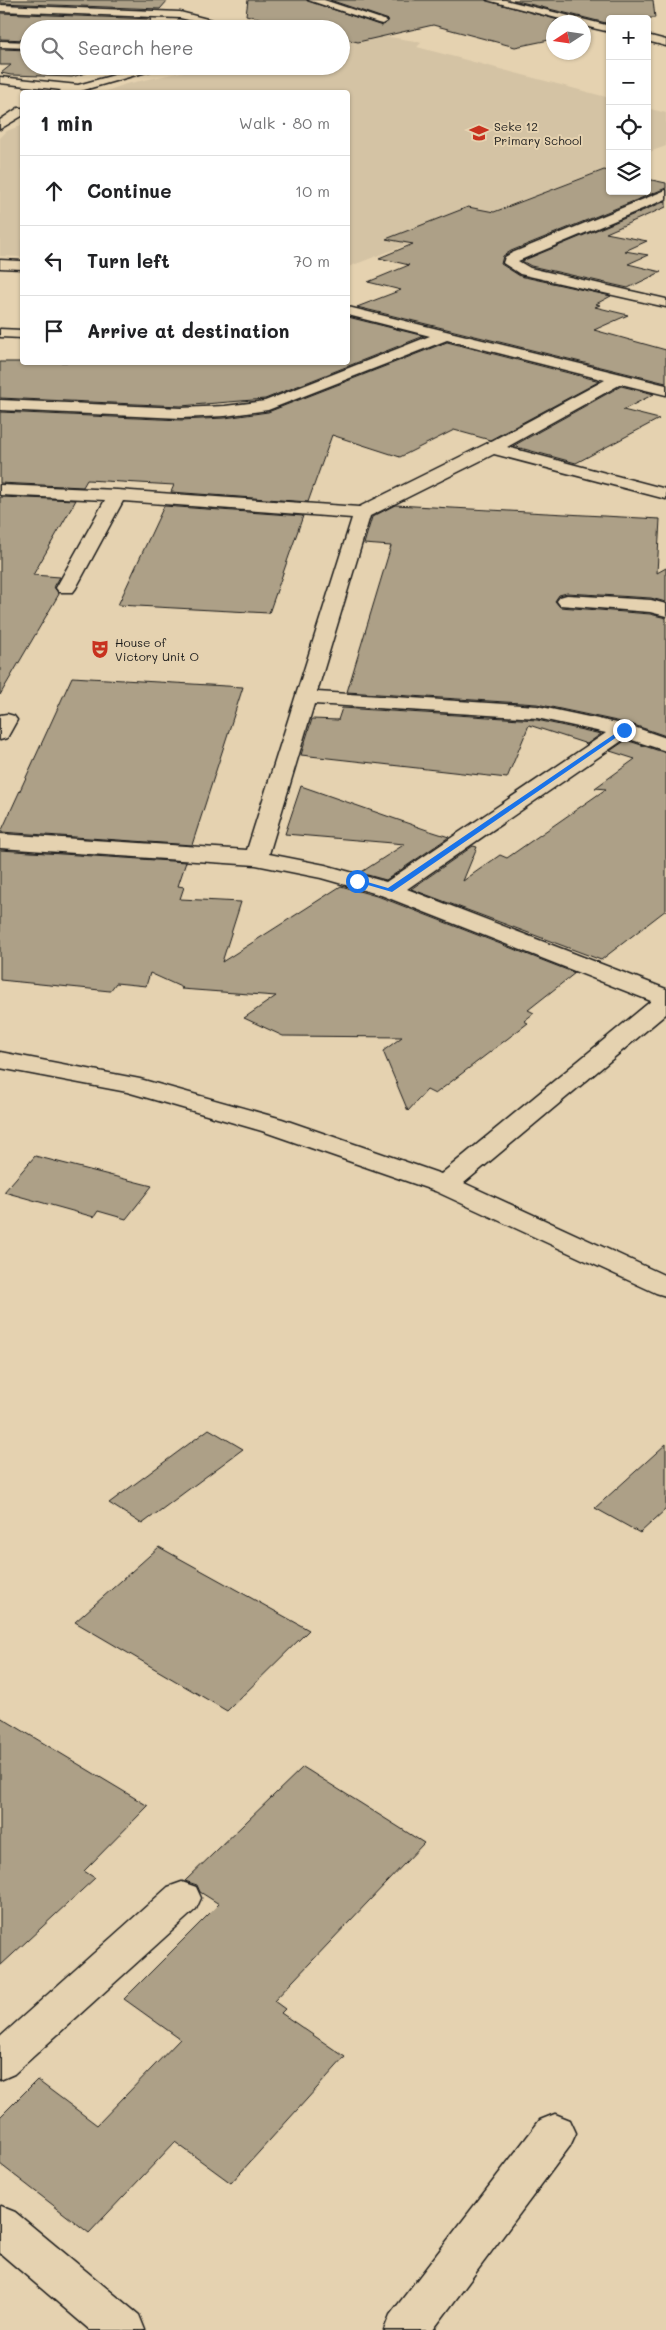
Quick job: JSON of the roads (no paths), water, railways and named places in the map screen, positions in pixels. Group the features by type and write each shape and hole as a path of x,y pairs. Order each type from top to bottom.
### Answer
{"street":[{"path":"20,9 30,0"},
{"path":"312,0 382,21 358,26"},
{"path":"492,0 551,15"},
{"path":"0,8 180,15 202,20"},
{"path":"591,25 606,28"},
{"path":"651,39 666,43"},
{"path":"0,44 20,45"},
{"path":"0,80 70,90 127,75"},
{"path":"0,124 20,112"},
{"path":"664,300 526,271 514,267 510,260 666,194"},
{"path":"0,264 20,265"},
{"path":"350,312 666,390"},
{"path":"1,333 20,334"},
{"path":"0,405 181,412 225,411 268,405 446,336"},
{"path":"0,490 117,495 362,512 492,448 620,378"},
{"path":"492,448 666,494"},
{"path":"66,588 117,495"},
{"path":"256,858 362,512"},
{"path":"568,601 651,606 666,610"},
{"path":"305,697 537,712 570,717 624,730 666,745"},
{"path":"389,890 624,730"},
{"path":"0,841 256,858 325,872 389,890 666,999 445,1185"},
{"path":"0,1060 132,1085 272,1125 445,1185 666,1287"},
{"path":"0,2062 182,1898"},
{"path":"406,2330 555,2133"},
{"path":"0,2226 123,2330"}],"place":[{"name":"Seke 12 Primary School","path":"479,133"},
{"name":"House of Victory Unit O","path":"100,649"}]}
